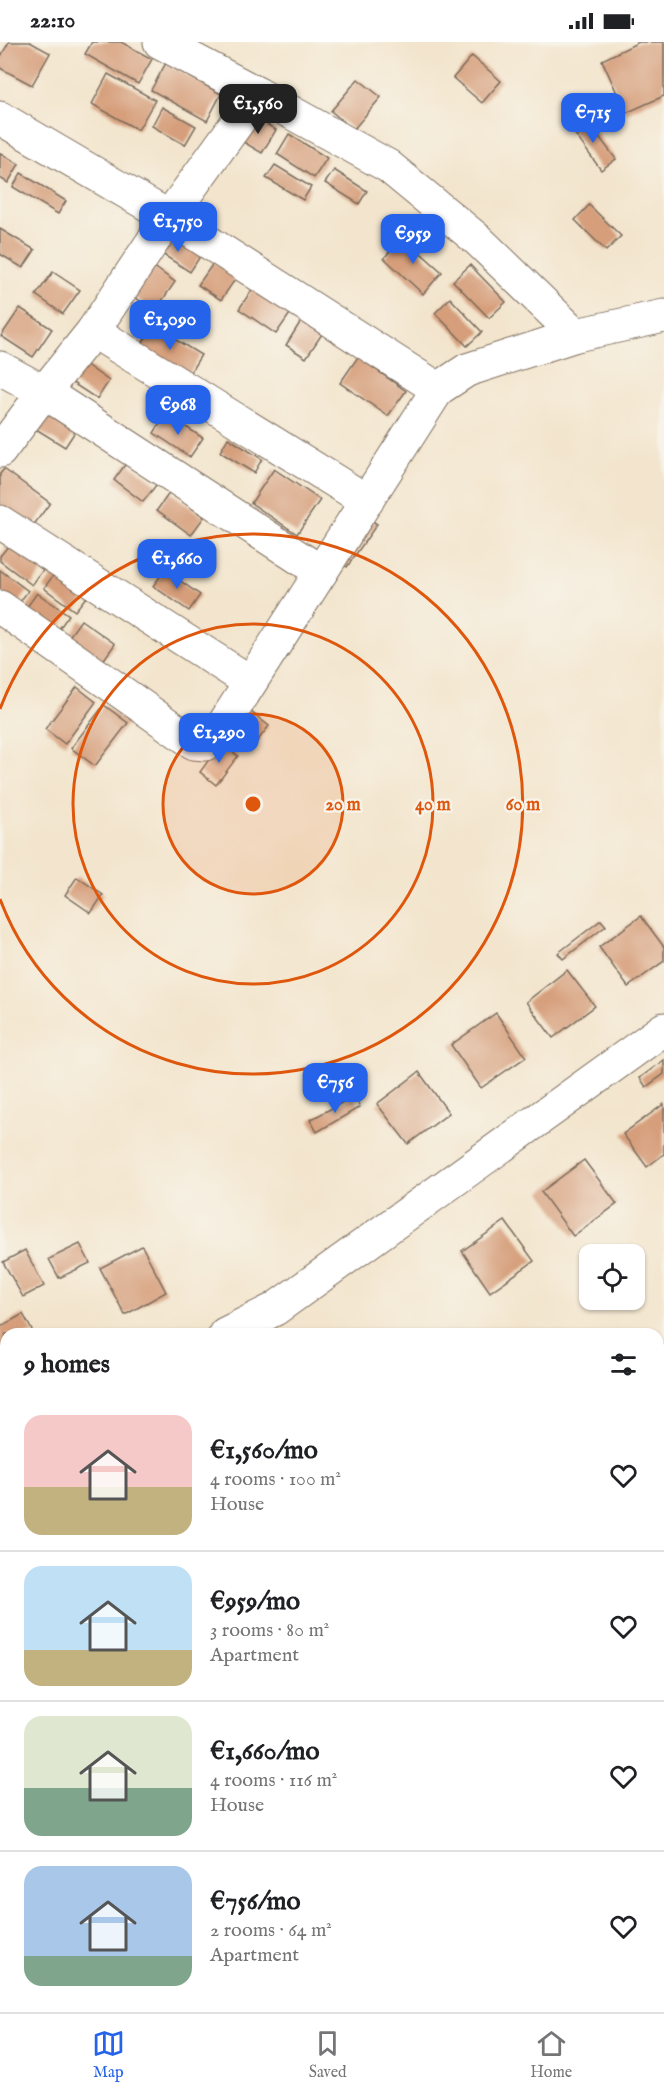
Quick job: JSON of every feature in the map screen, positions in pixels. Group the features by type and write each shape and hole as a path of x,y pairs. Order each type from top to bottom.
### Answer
{"street":[{"path":"160,42 388,166 478,240 576,335"},
{"path":"0,451 93,331 169,217 258,94"},
{"path":"0,118 169,217 438,389"},
{"path":"0,608 194,743 205,744 215,738 438,389 467,370 576,335 664,316"},
{"path":"93,331 367,501"},
{"path":"0,368 44,392 321,572"},
{"path":"0,522 250,682"},
{"path":"251,1328 282,1321 664,1029"}],"building":[{"path":"9,42 30,42 50,53 32,85 0,68 0,58"},
{"path":"92,42 121,42 152,59 138,84 85,54"},
{"path":"639,42 664,42 664,96 626,113 602,60"},
{"path":"472,56 501,81 482,103 453,78"},
{"path":"166,63 221,94 207,121 151,90"},
{"path":"108,74 155,100 138,130 92,104"},
{"path":"358,79 381,97 353,130 331,111"},
{"path":"162,107 196,126 185,145 152,126"},
{"path":"255,117 276,130 262,153 240,140"},
{"path":"585,118 616,159 601,170 571,129"},
{"path":"289,134 327,158 314,178 277,154"},
{"path":"0,153 19,164 8,183 0,178"},
{"path":"275,165 311,187 303,200 266,178"},
{"path":"334,170 367,191 359,204 325,183"},
{"path":"21,173 66,201 58,214 13,187"},
{"path":"589,205 621,236 606,251 575,220"},
{"path":"0,229 35,250 23,268 0,254"},
{"path":"166,233 201,255 190,272 156,250"},
{"path":"403,237 442,272 423,294 384,258"},
{"path":"214,262 236,278 221,300 198,285"},
{"path":"470,265 506,302 489,318 453,281"},
{"path":"153,266 175,282 155,311 133,296"},
{"path":"53,272 80,290 63,314 36,295"},
{"path":"255,285 292,311 276,334 239,309"},
{"path":"450,298 482,332 467,346 435,313"},
{"path":"20,308 52,329 33,357 1,336"},
{"path":"301,321 322,334 306,358 286,345"},
{"path":"153,326 201,355 188,376 140,347"},
{"path":"358,357 406,391 388,416 340,383"},
{"path":"78,359 109,381 97,399 65,378"},
{"path":"46,403 80,424 65,447 31,426"},
{"path":"166,414 203,438 190,457 154,433"},
{"path":"228,438 262,459 254,473 220,452"},
{"path":"127,462 157,484 143,502 114,480"},
{"path":"4,469 50,503 27,534 0,514 0,474"},
{"path":"274,469 320,500 297,534 251,503"},
{"path":"170,492 204,517 191,535 157,510"},
{"path":"361,514 377,524 347,567 332,557"},
{"path":"10,544 43,570 32,585 0,561 0,556"},
{"path":"0,570 28,591 17,606 0,593"},
{"path":"165,570 200,595 189,611 153,586"},
{"path":"55,573 87,596 75,611 44,588"},
{"path":"37,593 69,615 56,633 24,611"},
{"path":"81,620 115,644 100,665 66,641"},
{"path":"77,687 96,702 65,744 45,729"},
{"path":"104,705 128,723 95,766 71,748"},
{"path":"250,711 269,726 250,751 231,736"},
{"path":"221,743 238,756 216,785 200,772"},
{"path":"77,877 103,895 91,913 65,895"},
{"path":"641,916 664,947 664,961 628,987 599,947"},
{"path":"601,920 606,926 563,959 558,953"},
{"path":"567,970 595,1006 553,1038 526,1002"},
{"path":"496,1013 526,1057 481,1088 451,1045"},
{"path":"664,1060 664,1074 646,1087 640,1078"},
{"path":"419,1072 449,1113 408,1144 377,1104"},
{"path":"354,1096 360,1107 317,1132 310,1120"},
{"path":"664,1104 664,1154 647,1167 623,1134"},
{"path":"584,1160 617,1204 573,1236 541,1192"},
{"path":"505,1221 534,1261 490,1292 462,1251"},
{"path":"80,1244 90,1263 59,1278 49,1259"},
{"path":"142,1246 166,1292 125,1315 100,1268"},
{"path":"25,1250 44,1286 23,1297 3,1262"},
{"path":"23,1314 31,1328 0,1328"}]}
